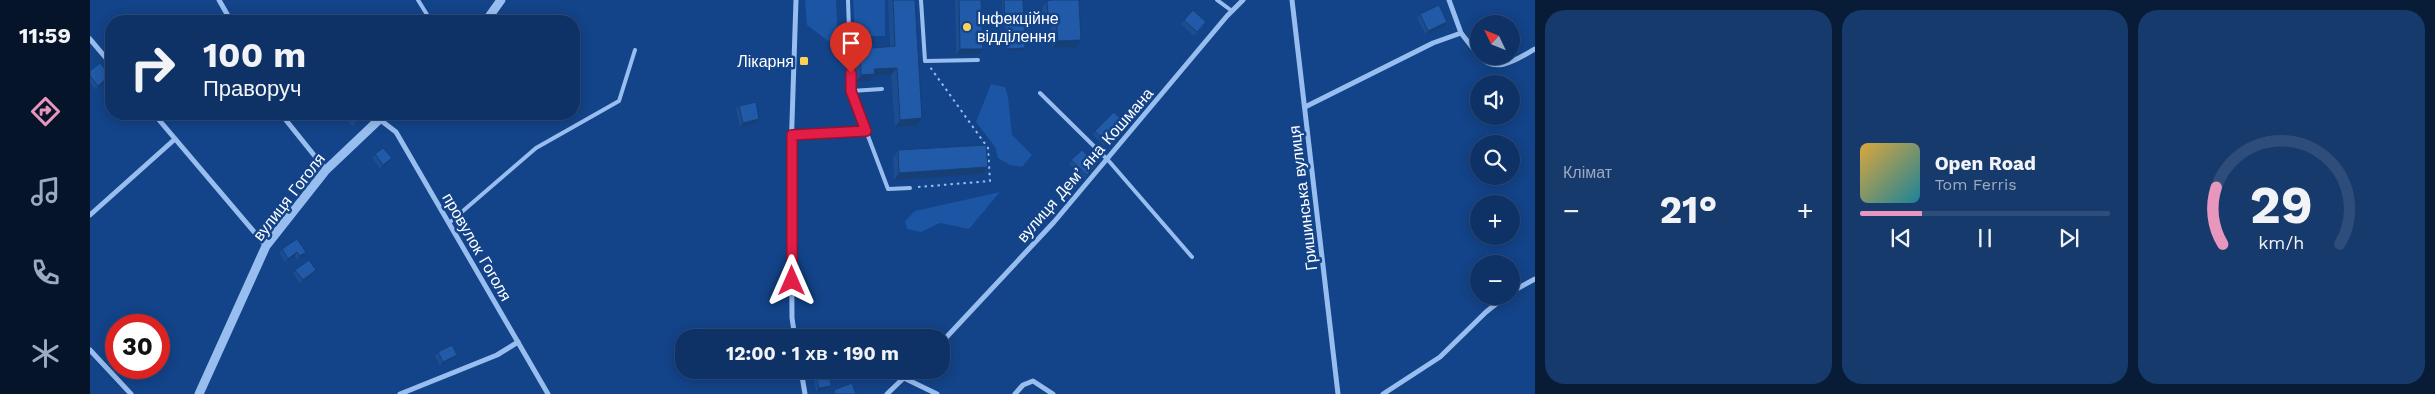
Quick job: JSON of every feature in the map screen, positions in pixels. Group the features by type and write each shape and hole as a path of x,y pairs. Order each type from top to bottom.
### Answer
{"street":[{"path":"219,0 228,15"},
{"path":"491,15 502,0"},
{"path":"794,329 792,318 792,135 796,0"},
{"name":"вулиця Демʼяна Кошмана","path":"950,333 1054,222 1243,0"},
{"name":"Гришинська вулиця","path":"1292,0 1338,394"},
{"path":"1449,0 1461,33 1470,44"},
{"path":"1305,107 1433,44 1461,33"},
{"path":"90,39 105,57"},
{"path":"1520,57 1535,49"},
{"path":"159,120 266,246"},
{"path":"286,120 326,170"},
{"name":"вулиця Гоголя","path":"199,394 266,246 326,170 378,120"},
{"name":"провулок Гоголя","path":"386,120 396,132 548,394"},
{"path":"90,215 175,139"},
{"path":"1520,287 1535,279"},
{"path":"1383,394 1440,357 1495,305"},
{"path":"400,394 497,355 518,342"},
{"path":"90,350 130,394"},
{"path":"802,379 804,394"},
{"path":"887,394 903,379"},
{"path":"906,379 937,394"},
{"path":"1016,394 1023,385 1033,381 1053,394"}],"lane":[{"path":"418,0 427,15"},
{"path":"848,0 851,91 888,189 910,188"},
{"path":"921,0 925,62 978,60"},
{"path":"1217,0 1232,11"},
{"path":"449,223 536,148 619,101 635,50"},
{"path":"851,91 882,89"},
{"path":"1040,92 1108,160 1192,257"},
{"path":"792,135 866,131"}],"path":[{"path":"910,188 990,181 988,148 925,62"}],"shaded area":[{"path":"805,0 836,0 838,40 828,41 807,25"},
{"path":"853,0 885,0 885,36 855,36"},
{"path":"991,84 1005,87 1008,97 1012,135 1032,155 1022,167 1010,165 998,158 995,147 976,122"},
{"path":"1000,192 969,229 940,223 921,232 907,229 905,221 915,211"}],"building":[{"path":"893,0 915,0 922,118 900,120 897,68 874,69 875,74 861,75 860,44 873,43 873,48 895,46"},
{"name":"Інфекційне відділення","path":"959,0 981,0 983,49 960,49"},
{"path":"1004,0 1023,0 1025,48 1006,49"},
{"path":"1079,0 1081,40 1058,41 1056,15 1048,16 1047,1"},
{"path":"1439,5 1447,22 1428,31 1420,14"},
{"path":"1193,10 1206,22 1197,32 1184,20"},
{"path":"100,63 105,69 105,80 98,86 90,76 90,71"},
{"path":"756,102 759,119 743,123 739,106"},
{"path":"1114,112 1125,124 1106,142 1095,131"},
{"path":"986,145 988,167 899,173 898,150"},
{"path":"383,148 392,158 383,165 375,154"},
{"path":"1082,150 1097,165 1087,175 1071,160"},
{"path":"297,239 306,252 300,256 297,252 288,259 282,249"},
{"path":"309,260 316,270 303,280 295,270"},
{"path":"452,345 457,355 443,362 438,352"},
{"path":"817,379 830,379 831,386 819,388"},
{"path":"852,383 856,394 835,394 834,390"}],"place":[{"name":"Інфекційне відділення","path":"967,27"},
{"name":"Лікарня","path":"804,61"}],"route":[{"path":"792,281 792,135 866,131 851,91 851,73"}]}
